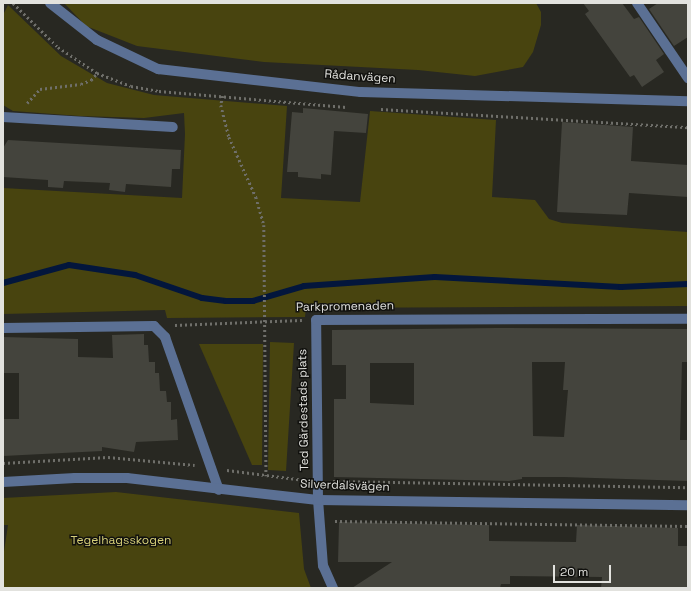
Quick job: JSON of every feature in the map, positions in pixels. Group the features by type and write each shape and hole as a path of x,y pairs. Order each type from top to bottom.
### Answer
{"street":[{"name":"Rådanvägen","path":"50,3 97,40 158,69 361,92 688,101"},
{"path":"637,3 688,78"},
{"path":"3,117 173,127"},
{"name":"Parkpromenaden","path":"316,320 688,319"},
{"name":"Ted Gärdestads plats","path":"316,320 318,500 323,566 334,588"},
{"path":"3,328 154,326 165,337 219,490"},
{"name":"Silverdalsvägen","path":"3,482 75,478 127,478 219,490 318,500 688,505"}],"path":[{"path":"25,118 27,101 34,93 48,87 81,84 91,80 97,73"},
{"path":"223,96 221,105 229,137 261,209 265,290 266,476"},
{"name":"Parkpromenaden","path":"154,326 316,320"},
{"path":"3,463 108,457 211,467 266,476 318,481 688,487"},
{"path":"332,525 333,521 349,519 688,526"}],"green space":[{"path":"64,3 536,3 541,12 541,25 533,52 523,67 475,76 418,70 264,62 137,46 86,26"},
{"path":"8,5 61,56 107,83 154,95 287,106 281,198 360,202 370,111 496,120 492,197 535,200 549,219 562,223 688,232 688,306 306,308 305,317 167,318 165,310 3,314 3,188 182,198 185,134 184,113 144,118 80,116 13,111 3,105 3,15"},
{"path":"270,342 294,343 286,471 268,470"},
{"path":"199,344 263,344 262,465 252,465"},
{"name":"Tegelhagsskogen","path":"116,492 299,513 304,569 311,588 3,588 3,558 8,525 3,525 3,498"}],"building":[{"path":"583,3 622,3 634,19 639,17 664,54 656,60 664,72 642,87 634,75 630,77 585,14 589,11"},
{"path":"658,3 688,3 688,37 674,46 649,9"},
{"path":"303,108 368,114 366,133 334,131 331,175 321,174 321,179 298,177 298,172 287,172 292,112 303,113"},
{"path":"562,122 633,127 631,161 688,165 688,197 629,193 627,215 557,212"},
{"path":"8,140 181,150 180,169 172,169 171,187 126,184 125,192 109,190 110,183 64,181 63,188 48,187 48,180 3,177 3,148"},
{"path":"497,328 688,329 688,362 682,362 680,440 688,440 688,481 564,477 522,477 522,479 509,481 334,477 334,399 346,399 346,365 332,365 332,330","holes":["532,362 565,362 563,390 568,390 564,437 533,436","370,363 414,363 414,405 370,403"]},
{"path":"144,334 144,345 148,345 149,362 155,362 155,373 159,373 160,391 166,391 167,402 171,402 171,420 177,419 178,440 136,442 134,452 102,447 102,451 3,456 3,419 19,419 19,373 3,373 3,337 78,339 78,357 113,358 112,335"},
{"path":"339,522 489,525 489,541 576,542 577,525 678,528 678,546 688,546 688,588 601,588 602,577 510,576 510,584 501,584 500,588 352,588 392,562 338,562"}],"waterway":[{"path":"3,283 69,265 135,275 202,298 226,301 253,301 304,286 435,277 621,287 688,284"}]}
